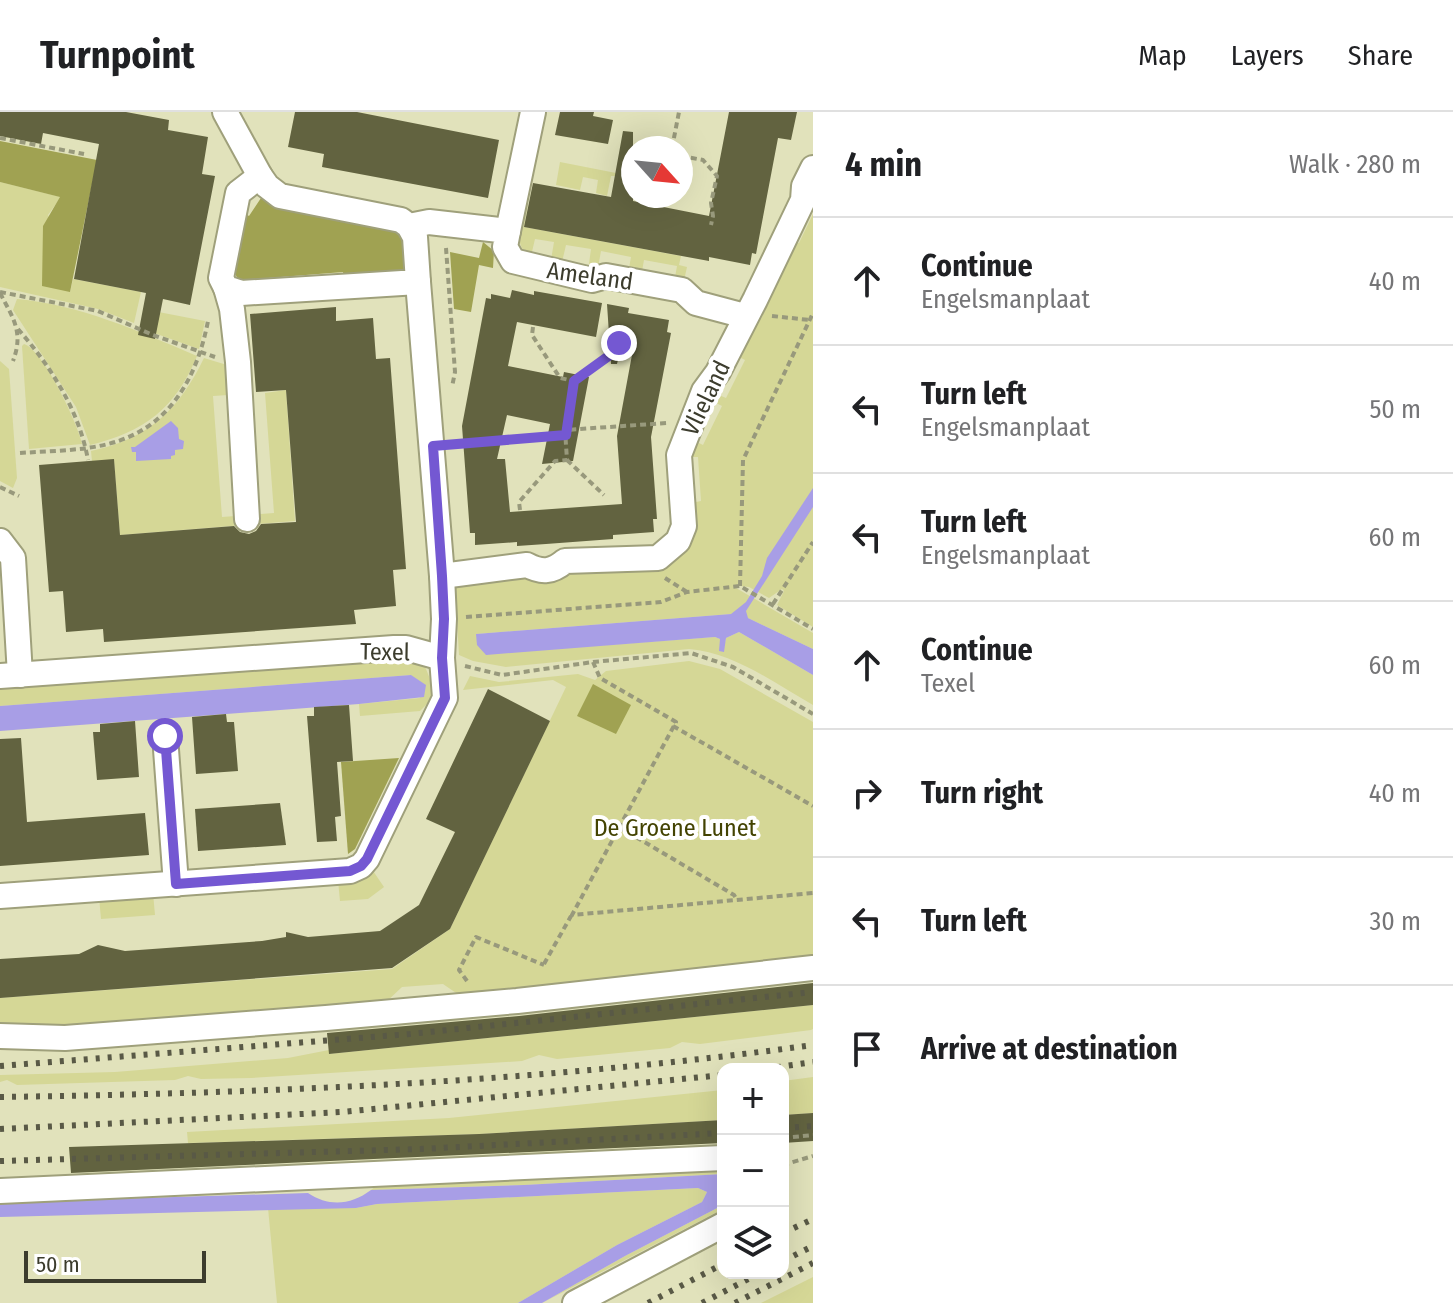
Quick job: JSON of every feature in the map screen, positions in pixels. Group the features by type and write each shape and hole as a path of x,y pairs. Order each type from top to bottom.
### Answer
{"street":[{"path":"225,112 260,176 280,196 401,220 409,226 415,237 418,282 241,293 226,288"},
{"path":"409,226 429,222 508,231 533,112"},
{"name":"Vlieland","path":"442,576 527,565 538,571 547,571 556,569 565,561 658,558 678,541 684,526 679,455 704,391 718,372 803,200 804,186 813,168"},
{"path":"247,519 238,362 232,309 221,278 238,193 260,176"},
{"name":"Ameland","path":"508,231 505,247 513,261 592,280 606,276 682,290 696,303 745,316"},
{"name":"Texel","path":"10,675 394,648 406,648 442,658 442,576 418,282"},
{"path":"0,541 13,558 10,675"},
{"path":"0,896 350,871 361,866 445,698 442,658"},
{"path":"165,736 176,884"},
{"path":"0,1036 65,1038 340,1017 813,968"},
{"path":"0,1191 717,1158"},
{"path":"575,1303 717,1228"}],"path":[{"path":"674,136 679,112"},
{"path":"0,138 84,154"},
{"path":"693,158 703,160 717,176 711,203 711,225"},
{"path":"445,224 455,372 452,388"},
{"path":"20,453 109,444 134,434 161,416 183,391 202,354 210,308 226,288"},
{"path":"0,292 98,311 202,354 238,362"},
{"path":"0,292 18,329 71,404 88,460"},
{"path":"740,586 743,460 813,313"},
{"path":"745,316 810,320"},
{"path":"533,327 532,335 560,378 574,381"},
{"path":"13,361 18,349 18,329"},
{"path":"604,495 567,460 565,432 574,381 617,350 619,343"},
{"path":"433,446 694,421"},
{"path":"520,510 519,502 555,461 567,460"},
{"path":"0,487 19,496"},
{"path":"773,604 813,542"},
{"path":"444,619 661,602 687,592 740,586 813,629"},
{"path":"442,658 502,675 691,653 733,667 813,714"},
{"path":"470,985 459,970 476,937 544,966 673,726 675,719 600,678 593,662"},
{"path":"673,726 813,806"},
{"path":"619,827 734,895 737,900"},
{"path":"572,915 813,893"},
{"path":"789,1137 813,1135"},
{"path":"789,1163 813,1156"}],"green space":[{"path":"560,162 616,173 616,176 611,176 607,196 596,193 598,180 583,177 580,190 556,185"},
{"path":"0,182 61,197 48,215 70,292 73,279 141,292 134,323 98,309 0,287"},
{"path":"526,205 524,227 681,256 679,265 687,267 683,285 674,283 677,266 644,260 641,277 628,274 631,257 601,251 597,273 588,271 591,249 566,245 562,262 551,260 554,242 535,239 531,256 525,252 520,240"},
{"path":"813,214 813,627 777,605 784,591 782,589 769,598 749,587 740,586 740,579 736,588 813,633 813,649 748,618 731,614 476,634 486,654 715,637 720,639 723,652 726,638 739,632 813,675 813,705 738,663 689,649 506,667 459,655 455,585 458,583 667,566 694,534 691,503 701,501 698,457 691,457 695,441 703,445 722,406 708,399 712,392 726,398 745,360 737,356 753,318 761,319 783,272 780,263 792,241 799,243"},
{"path":"17,299 87,313 197,356 179,390 156,416 126,433 90,445 76,407 13,310"},
{"path":"143,309 205,321 199,349 154,333"},
{"path":"24,344 32,349 49,372 74,420 82,444 29,449"},
{"path":"204,358 227,365 228,395 213,396 222,517 274,513 265,393 286,390 295,521 120,535 114,460 92,461 91,451 129,439 160,420 184,393"},
{"path":"0,361 9,369 17,478 13,488 0,481"},
{"path":"395,656 424,664 434,689 428,703 420,711 360,716 359,704 420,698 411,675 0,706 0,686"},
{"name":"De Groene Lunet","path":"689,661 720,669 813,722 813,961 462,997 443,984 402,987 384,1004 62,1031 0,1027 0,998 392,969 450,929 566,687 553,680 463,690 470,676 499,682 578,674 595,680 606,671"},
{"path":"371,868 384,887 368,899 340,901 338,880"},
{"path":"153,893 155,915 101,919 99,897"},
{"path":"813,1005 811,1030 700,1044 682,1042 670,1048 557,1059 539,1055 522,1061 251,1078 201,1079 188,1076 175,1080 17,1085 7,1080 0,1082 0,1075 115,1072 288,1058 329,1050 329,1054"},
{"path":"813,1077 813,1113 789,1115 789,1080"},
{"path":"717,1091 717,1120 479,1134 188,1143 187,1132 449,1118"},
{"path":"717,1169 717,1174 371,1190 380,1183"},
{"path":"698,1188 707,1192 702,1202 617,1245 518,1303 277,1303 268,1208 356,1208 377,1204"},
{"path":"717,1208 717,1212 542,1303"},
{"path":"813,1277 813,1303 761,1303"}],"shaded area":[{"path":"0,141 97,160 70,292 42,286 43,226 60,197 0,182"},
{"path":"261,198 393,227 404,238 408,273 344,278 343,272 256,279 255,286 239,282 233,269 244,213 249,216"},
{"path":"483,242 494,251 493,268 479,265 471,312 454,309 450,252 479,258"},
{"path":"171,421 178,428 179,439 184,441 183,449 175,450 171,459 136,461 136,452 132,452 131,447"},
{"path":"813,488 813,507 746,611 748,618 813,649 813,675 739,632 726,638 724,652 719,651 720,639 715,637 486,655 477,645 476,634 731,614 746,602 762,576 767,558"},
{"path":"411,675 426,685 424,697 0,731 0,706"},
{"path":"593,684 631,705 616,734 577,716"},
{"path":"399,758 355,849 348,854 341,762"},
{"path":"717,1174 717,1208 542,1303 518,1303 617,1245 702,1202 707,1192 698,1188 377,1204 356,1208 0,1217 0,1203 13,1202 308,1193 324,1201 340,1202 356,1199 371,1190"}],"building":[{"path":"0,112 126,112 169,120 168,130 208,137 202,174 215,176 190,305 163,299 155,339 138,335 146,293 74,279 99,144 43,133 41,144 0,136"},
{"path":"295,112 357,112 499,140 488,198 322,167 324,154 288,147"},
{"path":"560,112 594,112 593,116 613,120 608,144 555,135"},
{"path":"729,112 797,112 791,140 778,138 756,254 752,253 750,265 709,257 709,261 524,227 533,183 611,197 621,142 621,208 668,208 709,216"},
{"path":"623,131 633,132 633,136 622,136"},
{"path":"512,290 602,303 596,337 517,322 508,366 563,377 564,372 589,377 573,461 542,464 550,424 507,415 497,459 505,459 510,512 622,504 617,436 634,344 622,342 617,364 611,364 607,304 629,308 628,313 669,320 667,332 671,333 651,437 657,519 653,519 654,532 613,535 613,539 546,544 517,546 517,542 475,545 475,533 470,533 462,426 486,298 491,299 491,294 510,298"},
{"path":"336,307 336,321 373,318 376,359 390,358 406,569 393,570 396,606 354,610 356,624 104,642 103,629 66,632 63,591 49,592 39,465 114,459 120,535 234,526 240,532 249,534 261,524 296,522 286,390 256,392 250,314"},
{"path":"488,689 550,721 450,929 392,968 0,998 0,959 79,954 98,945 125,951 262,941 286,937 286,932 308,937 380,931 419,905 455,832 426,819"},
{"path":"349,705 353,761 337,762 341,816 335,817 337,841 317,842 307,716 314,716 314,707"},
{"path":"226,714 227,722 234,722 238,771 196,774 192,717"},
{"path":"135,721 139,777 97,780 93,732 100,732 100,724"},
{"path":"21,738 27,822 145,813 149,855 0,866 0,739"},
{"path":"280,803 286,845 198,851 195,809"},
{"path":"813,983 813,1005 329,1054 327,1033 519,1016"},
{"path":"813,1113 813,1141 789,1143 789,1115"},
{"path":"717,1120 717,1143 71,1173 69,1147 479,1134"}],"railway":[{"path":"0,1066 410,1034 813,992"},
{"path":"0,1097 306,1089 509,1077 813,1045"},
{"path":"789,1066 813,1062"},
{"path":"0,1129 342,1112 717,1076"},
{"path":"789,1128 813,1126"},
{"path":"0,1161 421,1149 717,1133"},
{"path":"789,1230 813,1219"},
{"path":"789,1258 813,1246"},
{"path":"735,1303 813,1263"},
{"path":"648,1303 717,1267"},
{"path":"702,1303 748,1279"}],"route":[{"path":"165,736 176,884 350,871 361,866 445,698 442,576 433,446 566,435 574,381 617,350 619,343"}]}
